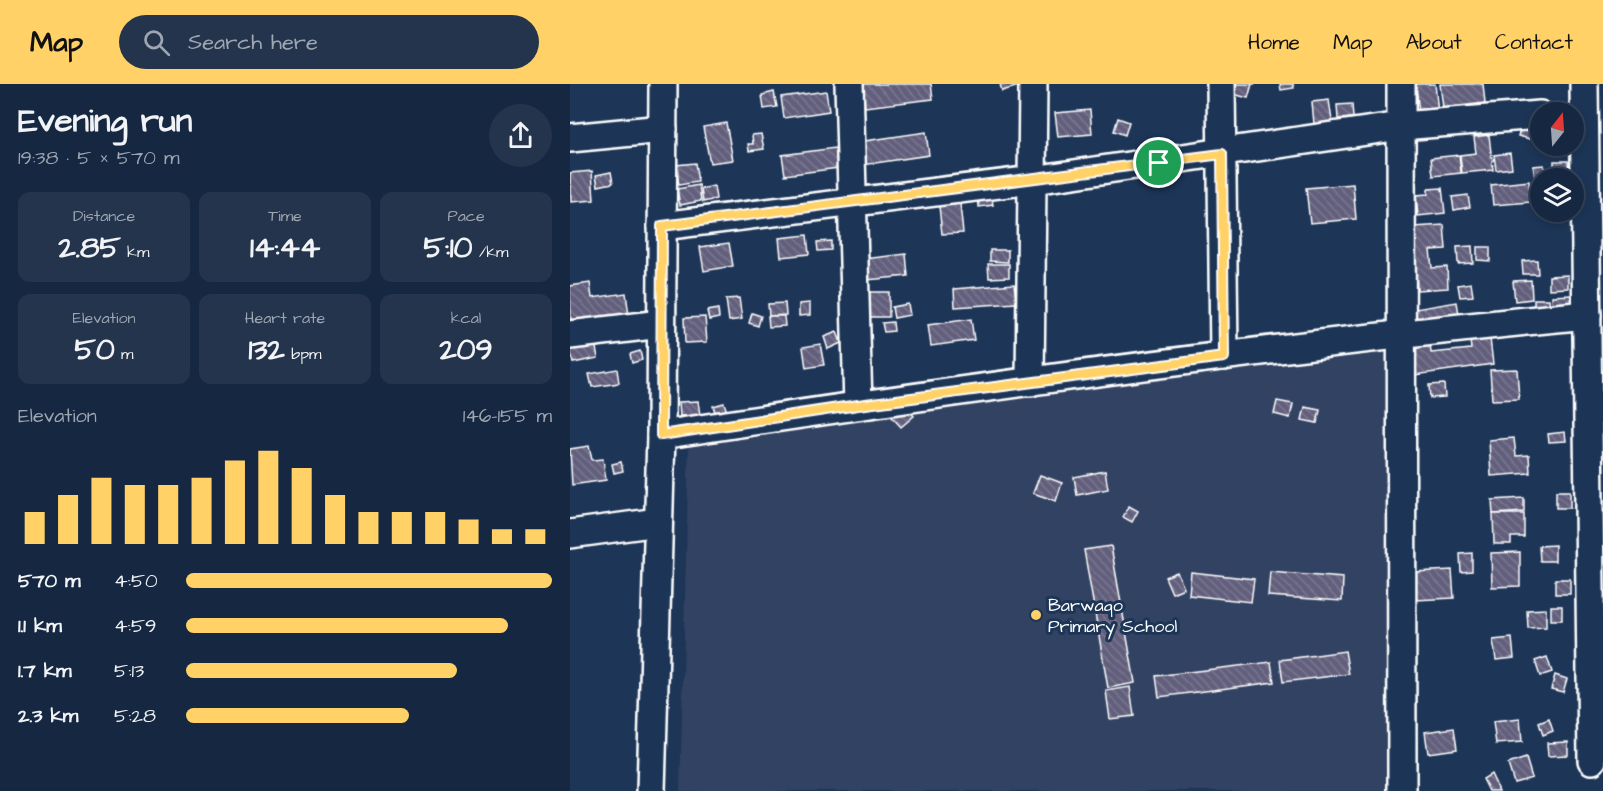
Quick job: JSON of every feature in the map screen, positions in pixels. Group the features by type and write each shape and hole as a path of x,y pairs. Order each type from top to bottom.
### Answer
{"street":[{"path":"651,791 661,435 663,84"},
{"path":"849,84 858,405"},
{"path":"1030,382 1033,84"},
{"path":"1221,84 1224,357"},
{"path":"1401,84 1402,791"},
{"path":"1580,102 1584,84"},
{"path":"662,226 1033,180 1401,126 1530,116"},
{"path":"570,138 663,129"},
{"path":"1584,136 1594,171 1587,315 1595,372 1592,760"},
{"path":"661,435 858,405 1400,333 1587,315"},
{"path":"570,335 662,324"},
{"path":"570,534 658,522"}],"shaded area":[{"name":"Barwaqo Primary School","path":"1385,349 1390,791 680,791 689,439"}],"building":[{"path":"862,84 931,84 933,99 865,107"},
{"path":"1000,84 1022,84 1023,85 1002,91"},
{"path":"1235,84 1252,84 1248,98 1233,94"},
{"path":"1280,84 1293,84 1294,88 1281,90"},
{"path":"1416,84 1435,84 1438,113 1419,114"},
{"path":"1440,84 1483,84 1485,103 1443,108"},
{"path":"826,91 829,111 784,118 781,97"},
{"path":"774,92 777,107 764,109 762,95"},
{"path":"1329,100 1332,121 1314,124 1312,102"},
{"path":"1352,104 1353,118 1338,119 1337,105"},
{"path":"1090,110 1092,134 1058,137 1055,113"},
{"path":"1118,118 1129,122 1125,135 1114,131"},
{"path":"726,123 733,160 710,163 703,127"},
{"path":"1522,123 1530,125 1530,139 1518,136"},
{"path":"926,132 929,155 862,165 858,142"},
{"path":"761,134 764,149 749,151 748,144 753,144 752,135"},
{"path":"1489,135 1493,170 1462,173 1460,155 1476,153 1474,137"},
{"path":"835,148 838,168 785,175 782,155"},
{"path":"1510,153 1512,168 1496,170 1494,155"},
{"path":"1459,155 1461,173 1433,176 1431,158"},
{"path":"1554,161 1568,161 1568,168 1554,168"},
{"path":"695,163 698,182 679,185 676,165"},
{"path":"1544,165 1545,168 1533,168 1533,166"},
{"path":"592,171 594,200 571,202 570,173"},
{"path":"611,172 613,183 598,186 596,175"},
{"path":"1529,181 1530,202 1493,205 1491,185"},
{"path":"1353,184 1356,219 1310,223 1306,188"},
{"path":"699,185 701,201 680,205 677,189"},
{"path":"714,186 716,199 703,202 701,189"},
{"path":"1442,188 1445,213 1418,216 1416,195 1428,194 1428,189"},
{"path":"991,193 993,205 979,207 978,195"},
{"path":"1468,195 1470,207 1454,210 1452,197"},
{"path":"960,204 963,233 942,234 939,206"},
{"path":"1444,225 1446,249 1430,250 1432,268 1447,267 1448,288 1417,290 1414,227"},
{"path":"807,235 809,254 781,257 779,238"},
{"path":"831,241 831,250 818,251 817,242"},
{"path":"729,243 733,266 704,271 700,247"},
{"path":"1472,246 1473,263 1458,264 1457,247"},
{"path":"1477,247 1490,247 1490,261 1477,260"},
{"path":"990,250 1008,250 1008,262 990,261"},
{"path":"906,254 908,276 867,280 864,259"},
{"path":"1537,260 1538,274 1523,274 1522,261"},
{"path":"988,264 1009,264 1009,277 989,278"},
{"path":"1568,275 1568,288 1549,289 1549,276"},
{"path":"1531,280 1532,299 1515,301 1513,281"},
{"path":"590,283 592,298 626,293 629,316 571,324 570,286"},
{"path":"1471,283 1473,296 1460,297 1458,285"},
{"path":"1014,284 1016,303 955,307 954,289"},
{"path":"863,292 889,292 889,317 864,317"},
{"path":"1572,295 1573,311 1553,313 1552,296"},
{"path":"739,298 742,319 729,321 726,299"},
{"path":"1534,299 1549,299 1550,312 1534,313"},
{"path":"1457,302 1460,321 1419,329 1415,309"},
{"path":"785,303 786,315 769,316 768,304"},
{"path":"810,303 810,315 799,316 799,304"},
{"path":"908,304 910,315 894,318 892,307"},
{"path":"718,309 719,318 709,320 707,311"},
{"path":"752,313 761,316 758,326 749,323"},
{"path":"768,316 784,316 785,326 769,327"},
{"path":"705,317 707,342 685,343 684,318"},
{"path":"971,319 974,340 931,346 928,325"},
{"path":"893,322 894,331 884,332 882,323"},
{"path":"592,327 598,358 573,363 570,348"},
{"path":"1489,330 1493,364 1415,375 1410,335 1429,333 1431,353 1471,349 1469,332"},
{"path":"837,332 841,343 828,349 824,337"},
{"path":"820,344 824,365 806,368 803,347"},
{"path":"640,351 642,360 632,363 630,354"},
{"path":"617,369 619,383 592,387 589,374"},
{"path":"1517,369 1519,399 1492,400 1490,370"},
{"path":"1444,384 1445,397 1430,398 1429,385"},
{"path":"698,401 700,415 680,416 679,402"},
{"path":"1277,401 1293,404 1290,418 1274,414"},
{"path":"724,403 729,417 718,420 713,406"},
{"path":"905,406 914,416 901,427 892,417"},
{"path":"1305,407 1320,410 1317,423 1302,420"},
{"path":"1565,432 1566,441 1549,442 1548,434"},
{"path":"1514,438 1516,456 1529,455 1530,473 1491,476 1489,440"},
{"path":"589,446 592,460 603,459 606,480 572,485 570,449"},
{"path":"621,462 623,471 614,473 612,464"},
{"path":"1105,471 1108,489 1077,495 1074,477"},
{"path":"1040,475 1062,483 1056,501 1033,493"},
{"path":"1556,491 1570,491 1570,508 1556,508"},
{"path":"1524,498 1524,512 1493,514 1492,500"},
{"path":"1129,506 1138,511 1132,522 1123,517"},
{"path":"1493,514 1524,514 1524,537 1511,537 1511,544 1494,544"},
{"path":"1555,545 1555,561 1540,561 1539,546"},
{"path":"1111,546 1135,683 1108,688 1084,550"},
{"path":"1520,552 1520,586 1492,587 1491,553"},
{"path":"1472,553 1472,571 1461,572 1460,554"},
{"path":"1452,570 1454,598 1415,600 1414,572"},
{"path":"1177,572 1184,588 1172,593 1165,577"},
{"path":"1191,572 1254,579 1251,602 1189,595"},
{"path":"1270,572 1343,578 1342,601 1268,596"},
{"path":"1555,579 1570,579 1570,594 1555,594"},
{"path":"1551,606 1562,606 1562,620 1551,620"},
{"path":"1546,609 1546,627 1528,628 1527,610"},
{"path":"1512,638 1514,658 1496,660 1493,640"},
{"path":"1345,651 1349,674 1283,682 1280,660"},
{"path":"1547,657 1552,672 1540,676 1535,661"},
{"path":"1271,662 1274,682 1159,697 1156,676"},
{"path":"1555,675 1567,679 1563,692 1551,689"},
{"path":"1130,687 1134,716 1110,719 1106,691"},
{"path":"1520,719 1522,742 1496,744 1493,722"},
{"path":"1549,719 1553,731 1543,735 1539,723"},
{"path":"1454,728 1457,749 1428,753 1425,732"},
{"path":"1568,742 1568,755 1548,756 1547,743"},
{"path":"1526,758 1532,778 1514,783 1508,764"},
{"path":"1491,774 1499,791 1489,791 1483,779"}],"place":[{"name":"Barwaqo Primary School","path":"1036,615"}],"route":[{"path":"1222,154 1224,357 858,405 661,435 662,226 1159,163 1222,154"}]}
